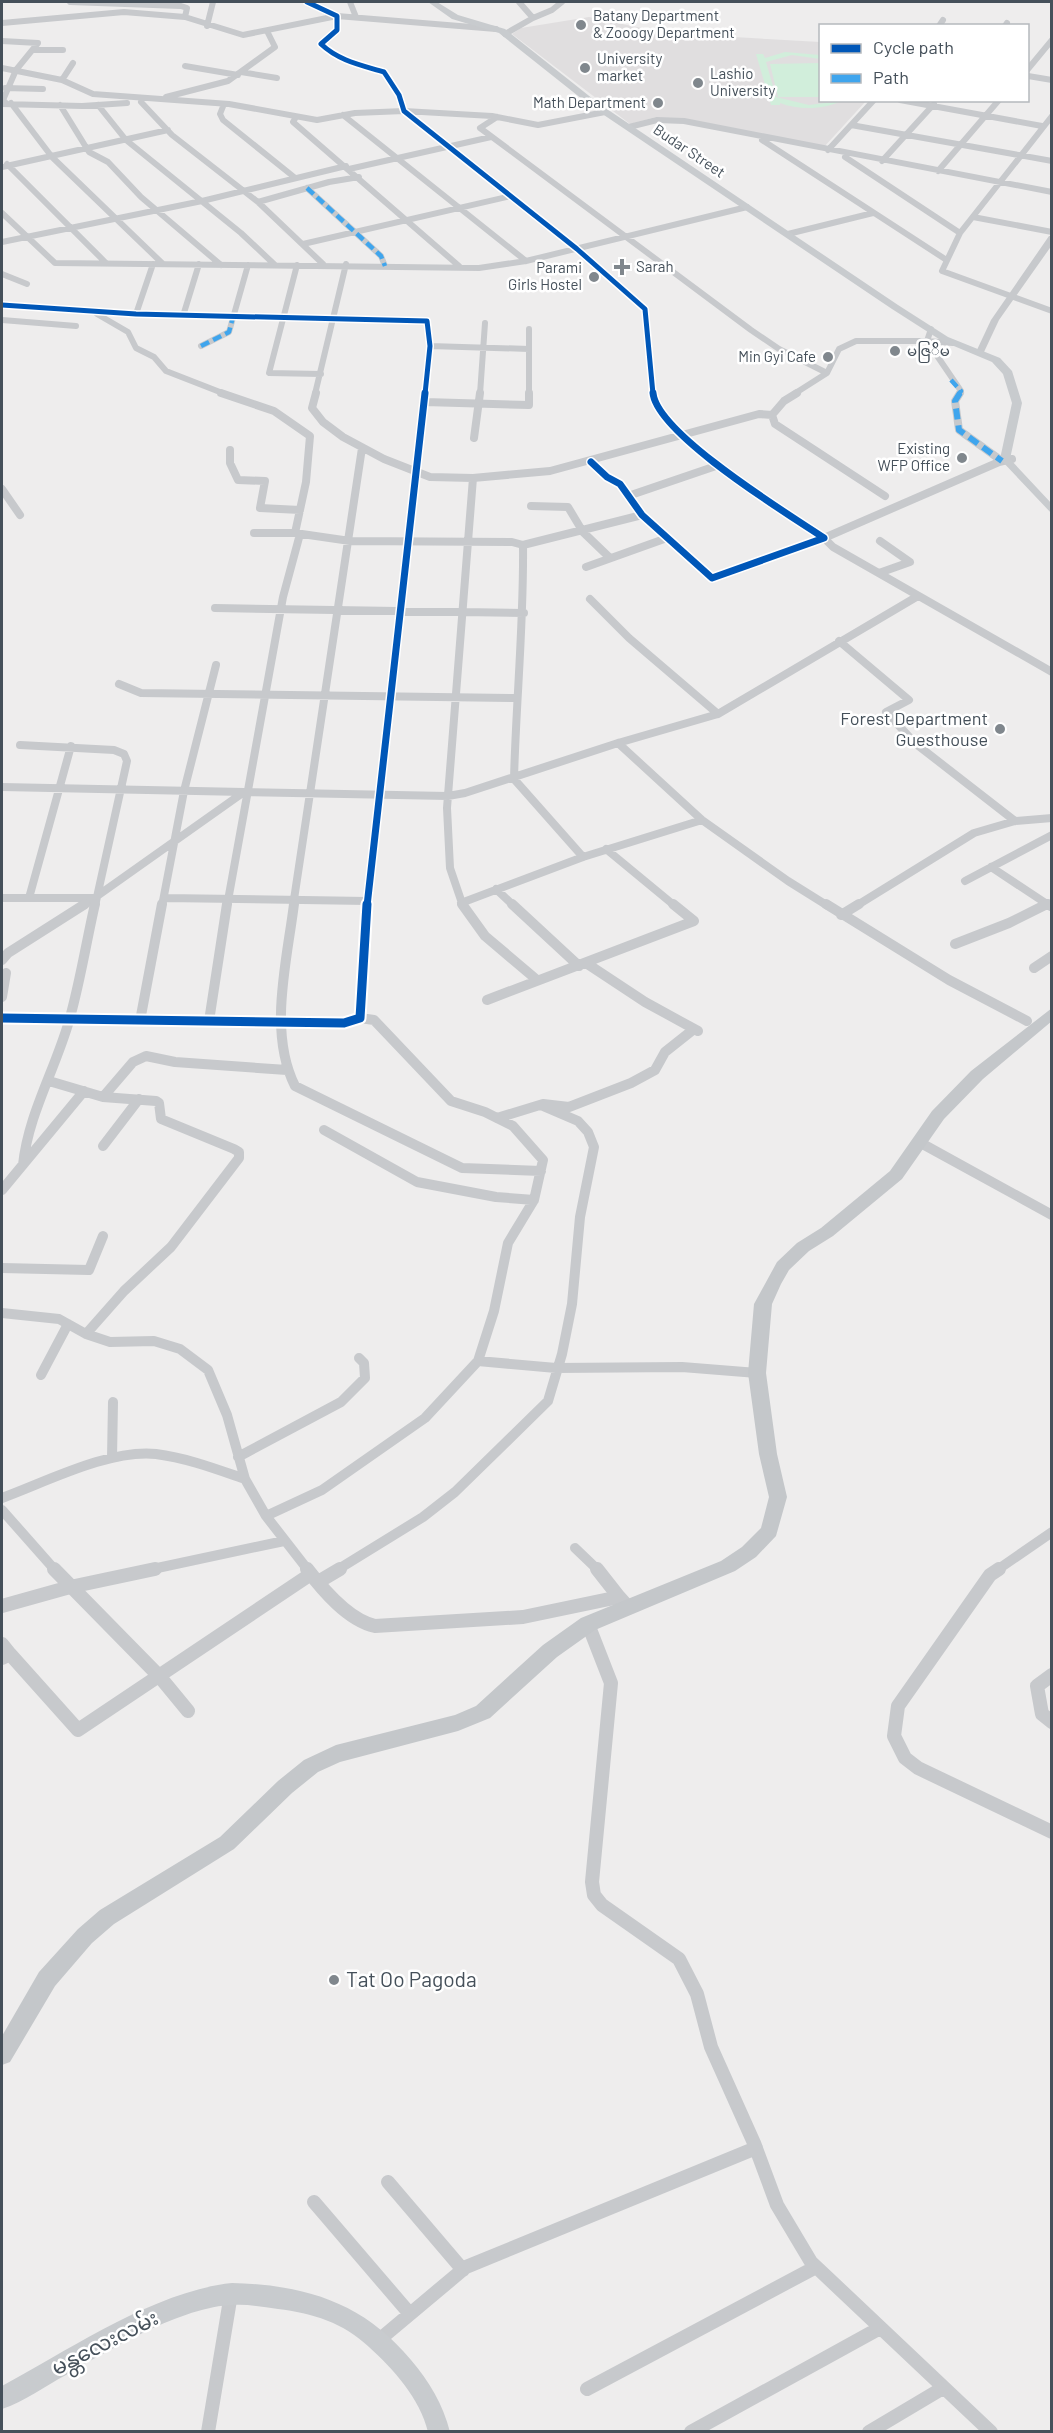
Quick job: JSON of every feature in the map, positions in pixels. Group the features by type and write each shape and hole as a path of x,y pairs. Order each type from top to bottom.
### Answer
{"main road":[{"name":"Budar Street","path":"432,2 455,17 502,32 605,112 932,329"},
{"path":"932,329 953,343 981,350"},
{"path":"932,329 981,350 1000,363 1013,384 1017,403 1006,443 1007,460 1052,512"},
{"path":"1007,460 1052,504"},
{"path":"827,1232 885,1172 946,1092 1052,1000"},
{"path":"2,2055 47,1979 85,1936 107,1917 227,1843 285,1787 311,1766 336,1754 458,1723 483,1712 550,1651 623,1602 728,1566 749,1552 769,1531 778,1497 768,1454 757,1373 763,1304 783,1266 803,1247 827,1232 896,1175 938,1115 977,1075 1052,1013"},
{"name":"မန္တလေးလမ်း","path":"2,2398 152,2315 231,2294 307,2302 339,2313 366,2328 399,2360 438,2423 439,2432"}],"street":[{"path":"70,2 155,3 185,7 185,17"},
{"path":"207,26 213,2"},
{"path":"307,2 337,16"},
{"path":"350,2 356,17"},
{"path":"519,2 533,18"},
{"path":"2,22 57,20 124,12 185,17 207,26 243,35 337,16 502,32 546,14 562,2"},
{"path":"78,3 78,16"},
{"path":"337,16 337,30 321,44 345,62 384,72 399,95 404,111 577,249 645,309 654,401 684,436 716,466 824,538 833,547 1052,672"},
{"path":"6,103 98,105 141,102 214,87 239,74 275,48 267,31"},
{"path":"1029,68 1052,40"},
{"path":"2,41 64,47 33,50"},
{"path":"38,43 16,70 5,88 3,100 52,157 163,264"},
{"path":"62,80 73,63"},
{"path":"185,66 277,78"},
{"path":"2,68 62,80 93,94 224,104 316,120 404,111 497,117 538,125 605,112"},
{"path":"1029,76 1052,80"},
{"path":"5,88 43,89"},
{"path":"141,102 168,130 258,202 323,264"},
{"path":"828,150 872,102"},
{"path":"910,102 1042,126"},
{"path":"882,161 908,135 935,102"},
{"path":"938,171 997,102"},
{"path":"224,104 220,114 223,120 294,177"},
{"path":"60,105 88,152 108,162 141,197 221,265"},
{"path":"98,105 126,140 202,201 275,265"},
{"path":"343,116 526,261"},
{"path":"1052,116 960,233 945,258 942,271 1010,298 1052,311"},
{"path":"296,117 294,122 302,132 360,177 459,266"},
{"path":"497,117 480,128 751,330 788,354 827,373"},
{"path":"629,127 669,119 1052,192"},
{"path":"851,125 1052,161"},
{"path":"2,165 52,157 87,147 168,130"},
{"path":"754,136 945,258"},
{"path":"2,242 202,201 294,177 398,159 491,137"},
{"path":"840,153 960,233"},
{"path":"10,165 106,263"},
{"path":"258,202 307,188 360,177"},
{"path":"307,188 381,256 385,266"},
{"path":"303,244 511,196"},
{"path":"2,213 55,262 493,267 747,207"},
{"path":"788,234 873,213"},
{"path":"974,217 1052,232"},
{"path":"981,350 1010,298 1052,238"},
{"path":"136,314 153,264"},
{"path":"183,316 199,264"},
{"path":"346,264 312,408 323,422 362,448 430,477 473,478 550,471 591,462 759,414 772,416"},
{"path":"201,345 229,332 248,265"},
{"path":"297,265 269,373 321,374"},
{"path":"2,274 27,284"},
{"path":"2,305 183,316 427,321 430,346 425,402 388,697 380,795 367,901 360,1018"},
{"path":"88,312 100,315 128,332 136,348 154,357 166,371 184,380 274,411 303,428 309,436 310,449 297,534 286,574 282,610 244,792 209,1021"},
{"path":"2,320 76,326"},
{"path":"474,438 483,375 485,323"},
{"path":"425,402 529,405 529,329"},
{"path":"927,341 932,329"},
{"path":"772,416 784,401 827,373 839,349 856,341 953,343"},
{"path":"927,341 960,391 955,401 959,430 1007,460"},
{"path":"430,346 529,349"},
{"path":"772,416 775,424 885,496 913,499"},
{"path":"362,448 350,541 336,610 294,900 282,1022 286,1070 295,1086 452,1161 462,1168 541,1171"},
{"path":"230,450 230,463 238,480 265,481 260,508 300,510"},
{"path":"591,462 607,477 620,484 642,515 712,578 824,538 1007,460"},
{"path":"628,496 716,466"},
{"path":"473,478 471,541 454,698 448,796 450,874 461,903 474,926 537,980"},
{"path":"2,489 20,515"},
{"path":"885,496 885,511"},
{"path":"531,506 568,507 583,532 610,558"},
{"path":"254,533 297,534 350,541 471,541 523,545 583,532 642,515"},
{"path":"586,567 667,538"},
{"path":"879,573 910,562 909,559 880,541"},
{"path":"523,545 524,613 516,698 514,779 583,857"},
{"path":"2,786 59,790 448,796 514,779 618,743 718,714 918,596"},
{"path":"590,599 629,638 718,714"},
{"path":"215,608 524,613"},
{"path":"839,641 909,700 886,712 916,744 1002,808 1015,821"},
{"path":"140,1022 184,791 216,665"},
{"path":"119,684 141,693 516,698"},
{"path":"618,743 702,820 841,915 949,980 1027,1021"},
{"path":"20,745 114,750 124,754 127,761 94,898 69,1020 50,1081 26,1135 23,1165"},
{"path":"29,898 71,746"},
{"path":"2,960 8,953 94,898 244,792"},
{"path":"841,915 974,833 1015,821 1052,818"},
{"path":"461,903 606,849 702,820"},
{"path":"965,881 1052,835"},
{"path":"487,1000 694,921 606,849"},
{"path":"991,867 1050,905"},
{"path":"496,889 582,964 696,1030 665,1052 655,1070 631,1083 569,1107 563,1104 528,1107 497,1118"},
{"path":"2,898 94,898"},
{"path":"165,898 367,901"},
{"path":"955,944 1050,905"},
{"path":"1035,968 1052,956"},
{"path":"2,997 6,973"},
{"path":"2,1018 140,1022 344,1023 360,1018 375,1020 451,1101 513,1126 543,1160 534,1200 508,1243 494,1311 478,1362 425,1418 322,1490 266,1516"},
{"path":"104,1097 133,1062 146,1056 175,1062 286,1070"},
{"path":"50,1081 104,1097 156,1101 159,1103 161,1119 239,1152 239,1158 171,1247 124,1291 86,1334"},
{"path":"2,1190 84,1091"},
{"path":"103,1146 139,1099"},
{"path":"4,1652 78,1730 315,1578 423,1517 455,1492 548,1401 562,1354 572,1304 580,1216 594,1147 588,1132 578,1120 543,1106"},
{"path":"324,1130 417,1182 474,1194 534,1200"},
{"path":"919,1142 1052,1215"},
{"path":"2,1268 89,1270 103,1236"},
{"path":"2,1312 59,1319 86,1334 110,1342 154,1341 180,1349 208,1370 227,1415 244,1479 266,1516 315,1578 361,1623 375,1626 523,1617 623,1602 592,1563 574,1548"},
{"path":"41,1375 68,1324"},
{"path":"238,1457 341,1402 365,1378 364,1363 359,1358"},
{"path":"478,1362 556,1368 641,1366 735,1369 757,1373"},
{"path":"112,1402 112,1458"},
{"path":"2,1498 112,1458 154,1454 192,1461 244,1479"},
{"path":"2,1510 70,1587 160,1677 188,1711"},
{"path":"1052,1532 990,1575 898,1706 894,1737 905,1758 918,1768 1052,1832"},
{"path":"2,1606 70,1587 284,1541"},
{"path":"588,1624 611,1683 599,1787 592,1882 594,1895 602,1905 679,1959 697,1994 711,2047 756,2148 777,2205 816,2267 991,2432"},
{"path":"1052,1675 1037,1686 1042,1714 1052,1722"},
{"path":"379,2340 464,2270 756,2148"},
{"path":"388,2182 464,2270"},
{"path":"314,2202 410,2314"},
{"path":"587,2389 816,2267"},
{"path":"208,2432 226,2336 231,2294"},
{"path":"691,2432 880,2328"},
{"path":"868,2432 943,2388"}],"shaded area":[{"name":"Lashio University","path":"589,17 665,33 819,42 819,102 865,102 824,147 656,117 630,124 512,34 521,28"}],"green space":[{"path":"785,52 819,55 819,59 792,55 766,62 776,97 809,105 839,102 811,108 780,103 780,105 771,105 756,54 763,54 765,58"},
{"path":"819,63 819,97 778,97 770,64"}],"marked path":[{"path":"307,188 381,256 385,266"},
{"path":"201,346 229,332 233,317"},
{"path":"951,380 961,391 955,401 959,430 1002,461"}],"cycle path":[{"path":"307,2 337,16 337,30 321,44 335,55 350,62 384,72 399,95 404,111 577,249 645,309 654,401 684,436 716,466 824,538 712,578 642,515 620,484 607,477 591,462"},
{"path":"2,305 136,314 427,321 430,346 366,911 360,1018 344,1023 2,1018"}],"place":[{"name":"Batany Department & Zooogy Department","path":"581,25"},
{"name":"University market","path":"585,68"},
{"name":"Lashio University","path":"698,83"},
{"name":"Math Department","path":"658,103"},
{"name":"Sarah","path":"622,267"},
{"name":"Parami Girls Hostel","path":"594,277"},
{"name":"မဇြ်ိမ","path":"895,351"},
{"name":"Min Gyi Cafe","path":"828,357"},
{"name":"Existing WFP Office","path":"962,458"},
{"name":"Forest Department Guesthouse","path":"1000,729"},
{"name":"Tat Oo Pagoda","path":"334,1980"}]}
